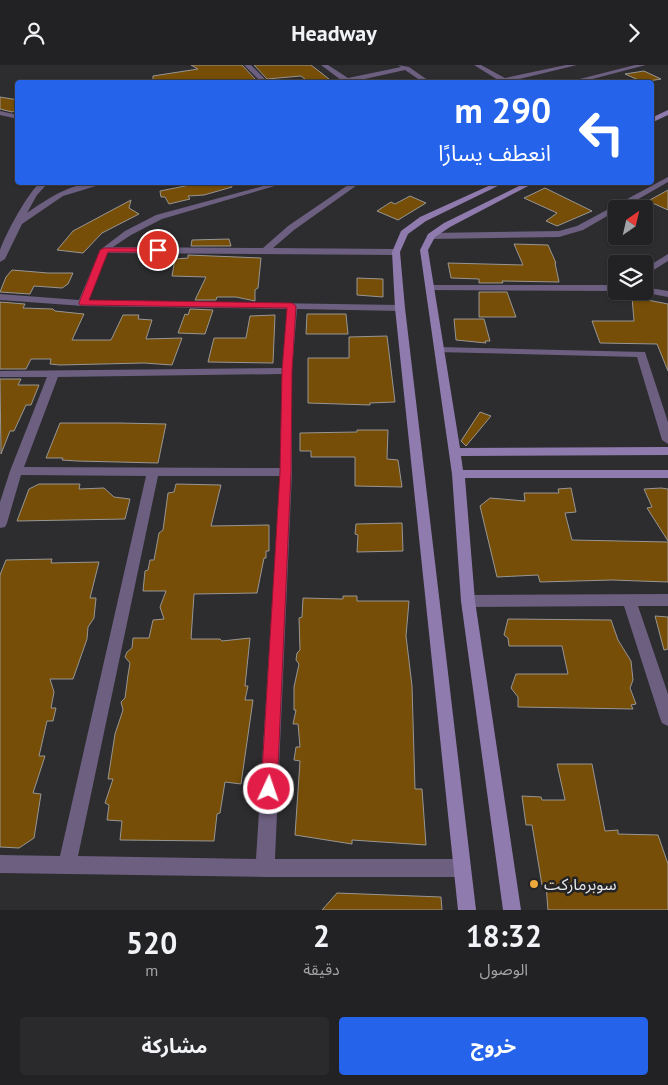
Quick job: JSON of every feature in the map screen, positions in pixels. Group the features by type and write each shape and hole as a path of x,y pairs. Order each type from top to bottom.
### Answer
{"street":[{"path":"248,65 263,80"},
{"path":"324,65 346,80 404,67 424,80"},
{"path":"478,65 503,80 574,65"},
{"path":"580,80 643,65"},
{"path":"660,107 668,103"},
{"path":"654,119 668,112"},
{"path":"0,113 15,116"},
{"path":"431,236 559,234 580,228 668,179"},
{"path":"0,257 38,185"},
{"path":"20,222 60,194 94,185"},
{"path":"83,303 104,250 128,233 159,217 274,185"},
{"path":"266,250 291,228 353,185"},
{"path":"467,910 400,308 396,252 404,233 423,219 496,185"},
{"path":"512,910 468,601 458,474 424,250 431,236 447,225 526,185"},
{"path":"104,250 396,252"},
{"path":"653,267 668,257"},
{"path":"430,288 608,287"},
{"path":"653,291 668,294"},
{"path":"0,297 83,303 400,308"},
{"path":"265,868 286,472 287,371 292,306"},
{"path":"439,350 641,354 668,440"},
{"path":"0,374 53,375 287,371"},
{"path":"0,523 16,471 53,375"},
{"path":"454,452 668,451"},
{"path":"16,471 286,472"},
{"path":"66,864 153,471"},
{"path":"458,474 668,474"},
{"path":"629,600 668,718"},
{"path":"468,601 668,600"},
{"path":"0,864 265,868 462,868"}],"building":[{"path":"191,65 242,65 256,80 153,80 153,76 198,69"},
{"path":"254,65 311,65 329,79 306,80 301,76 267,79"},
{"path":"644,71 661,79 638,80 625,74"},
{"path":"0,97 15,100 15,110 12,112 0,109"},
{"path":"190,185 232,185 232,187 204,195 188,196 190,199 169,204 165,197 161,197 160,191"},
{"path":"545,188 592,211 557,226 546,221 557,213 524,198"},
{"path":"668,190 668,210 653,203 653,200 650,200"},
{"path":"410,196 426,203 398,220 377,211 391,202 395,204"},
{"path":"131,200 129,208 139,214 102,233 83,253 57,250 73,231"},
{"path":"229,239 231,246 191,246 192,240"},
{"path":"514,244 548,245 556,263 559,282 502,281 503,283 479,283 479,279 451,278 448,263 523,265"},
{"path":"188,255 261,258 258,288 255,290 255,301 236,297 217,297 216,300 195,300 206,277 172,276 175,259 188,258"},
{"path":"12,270 73,273 68,284 62,288 34,286 30,294 0,292 6,277"},
{"path":"357,278 383,279 383,297 357,295"},
{"path":"479,292 507,292 516,317 479,317"},
{"path":"632,300 647,300 668,304 668,371 657,344 600,343 592,321 634,321"},
{"path":"0,302 25,304 23,308 53,309 55,311 84,314 72,340 111,340 123,315 139,315 138,319 152,320 146,339 182,338 172,365 144,363 60,365 50,364 51,359 31,359 26,369 0,369"},
{"path":"190,309 213,310 205,334 178,333 185,314 188,315"},
{"path":"307,314 346,314 348,334 306,334"},
{"path":"275,315 273,363 208,362 214,338 246,338 250,316"},
{"path":"454,319 484,319 490,341 485,341 486,343 456,340"},
{"path":"387,336 395,402 370,403 370,405 308,403 308,358 349,358 349,337"},
{"path":"0,379 21,379 18,385 39,385 31,405 26,405 14,431 10,431 1,454"},
{"path":"480,412 491,416 466,446 461,441"},
{"path":"60,423 166,424 158,463 77,461 62,460 63,458 46,458"},
{"path":"357,430 388,430 387,459 398,460 402,487 355,486 355,457 311,457 311,451 300,451 300,433 357,432"},
{"path":"39,484 80,484 79,489 104,488 114,497 130,499 125,519 17,521 29,489"},
{"path":"176,484 221,485 211,526 269,525 269,551 266,551 266,558 264,558 257,593 194,594 191,639 220,639 222,641 250,638 245,686 248,686 245,700 253,700 241,784 225,782 220,813 217,814 214,841 120,840 122,821 107,820 109,805 105,803 113,779 108,779 115,734 123,710 121,702 125,698 130,663 125,657 132,648 133,638 149,638 153,620 164,619 160,607 166,591 143,591 145,571 148,570 150,560 154,560 159,533 163,530 168,493 174,492"},
{"path":"571,488 576,512 565,513 572,540 668,542 668,582 612,580 540,582 538,575 497,577 480,506 490,498 525,501 524,493 559,493 558,489"},
{"path":"644,489 668,489 668,541 647,508 652,507"},
{"path":"402,523 403,551 357,552 358,535 355,534 356,524"},
{"path":"52,559 51,563 99,562 90,598 96,598 94,618 88,627 87,639 73,679 50,679 54,692 51,708 56,708 53,721 47,721 39,756 45,756 33,793 41,794 34,838 19,848 0,847 0,575 6,560"},
{"path":"343,596 357,596 357,601 409,601 406,636 412,686 415,789 422,789 426,845 352,840 352,844 295,835 300,761 294,760 296,747 300,747 298,724 293,724 296,710 294,710 294,687 299,664 296,660 297,653 300,650 299,618 302,617 303,598 343,599"},
{"path":"655,616 668,617 668,649 664,650"},
{"path":"508,619 611,620 618,640 631,661 633,680 630,688 636,704 631,705 633,709 518,707 518,697 511,688 516,674 568,674 562,646 509,646 508,638 504,635"},
{"path":"557,764 592,764 605,831 618,830 618,834 658,835 668,864 668,910 548,910 546,885 542,885 532,825 526,825 522,796 541,797 542,800 565,800"},
{"path":"337,893 441,897 442,910 322,910"}],"place":[{"name":"سوبرماركت","path":"534,884"}],"route":[{"path":"158,250 104,250 83,303 292,306 287,371 286,472 269,789"}]}
